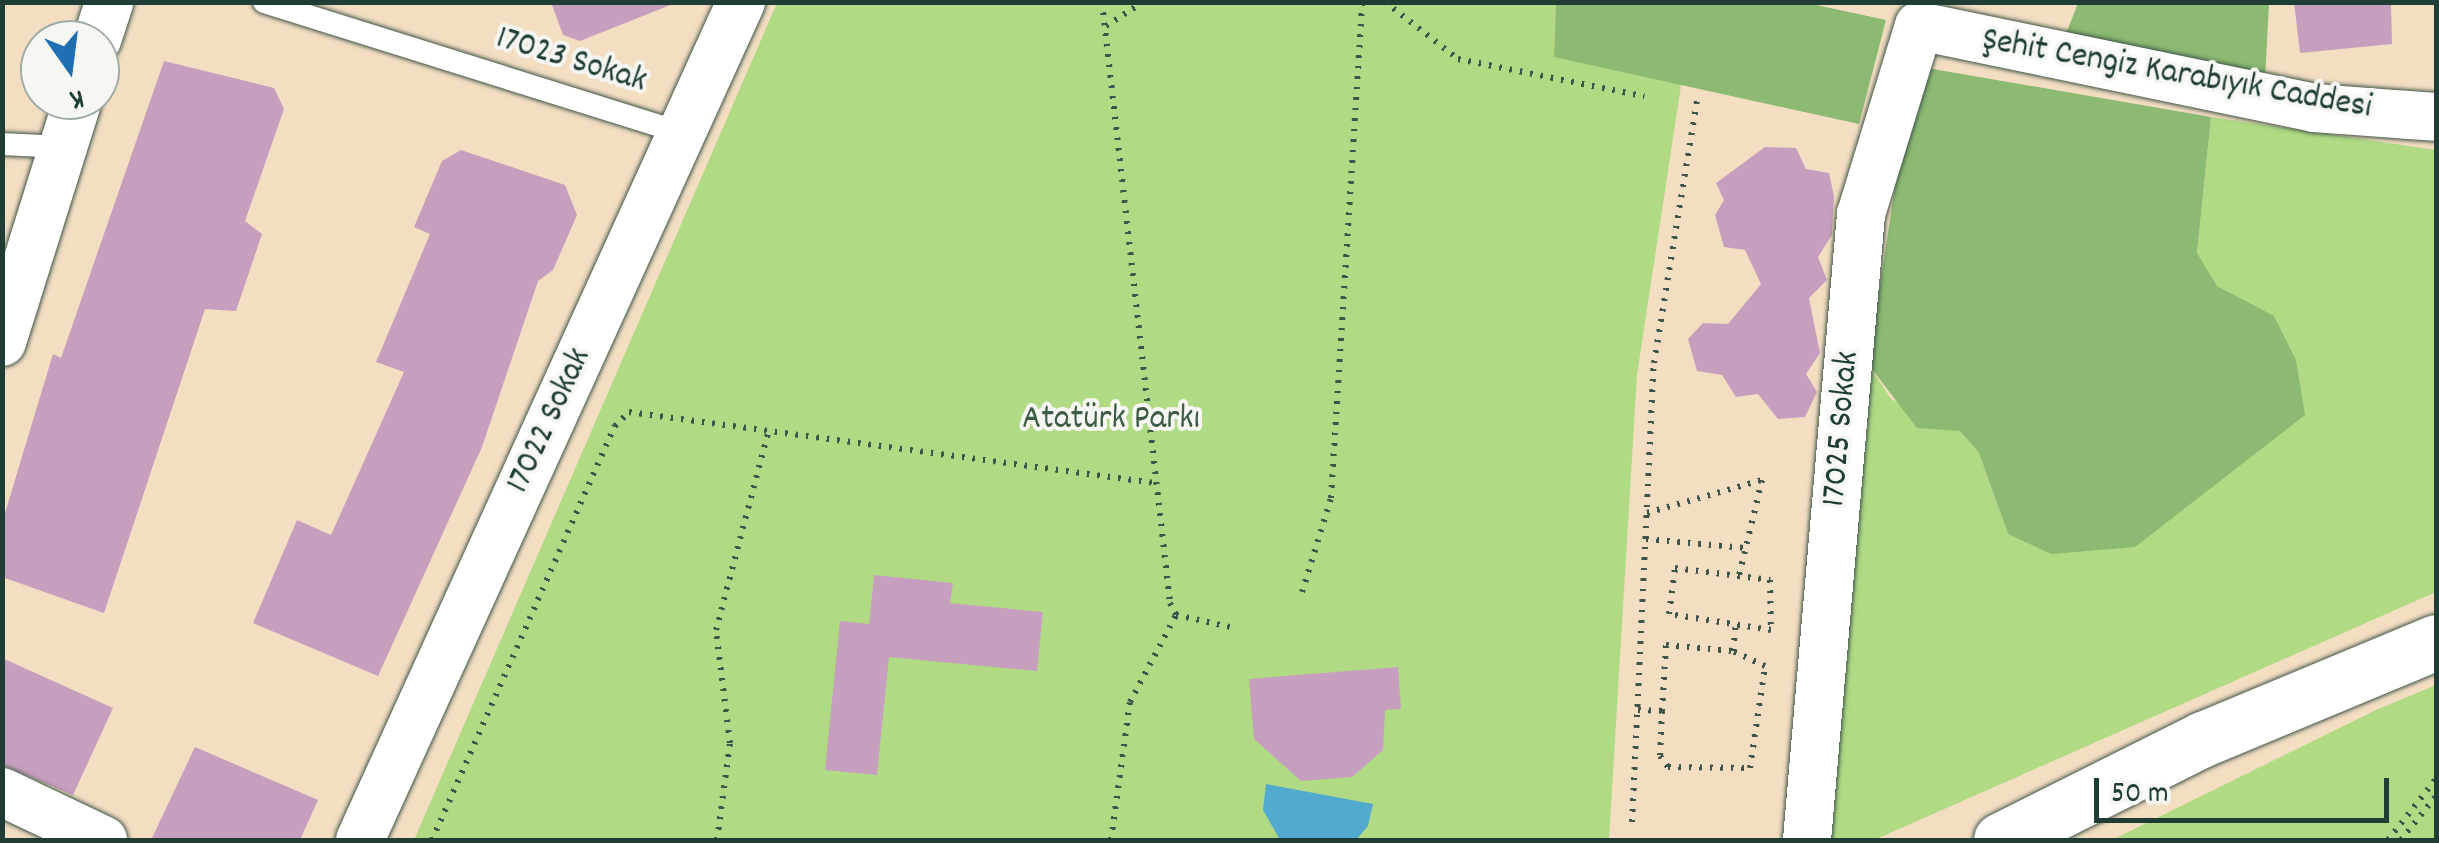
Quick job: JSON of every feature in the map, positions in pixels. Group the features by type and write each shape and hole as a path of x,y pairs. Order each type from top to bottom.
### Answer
{"street":[{"name":"17022 Sokak","path":"360,840 685,134 741,2"},
{"name":"Şehit Cengiz Karabıyık Caddesi","path":"1918,26 2314,108 2436,117"},
{"name":"17025 Sokak","path":"1807,840 1861,214 1918,26"},
{"path":"7,315 72,120"},
{"path":"2000,840 2203,739 2436,642"},
{"path":"2,792 58,830 103,840"}],"lane":[{"name":"17023 Sokak","path":"264,2 685,134"},
{"path":"2,144 64,147"}],"path":[{"path":"1102,2 1155,483 1176,614 1130,702 1111,840"},
{"path":"1106,26 1143,2"},
{"path":"1302,592 1330,498 1362,2"},
{"path":"1384,2 1458,59 1644,96"},
{"path":"1632,822 1654,363 1697,101"},
{"path":"432,840 614,426 654,408 769,430 1155,483"},
{"path":"716,840 730,743 716,630 769,430"},
{"path":"1647,513 1762,480 1740,576"},
{"path":"1646,538 1745,548"},
{"path":"1675,568 1740,576 1770,580 1776,590 1772,630 1670,614 1675,568"},
{"path":"1176,614 1230,627"},
{"path":"1733,651 1736,624"},
{"path":"1666,645 1733,651 1765,666 1750,768 1668,767 1660,756 1666,645"},
{"path":"1638,710 1662,711"},
{"path":"2388,840 2436,780"},
{"path":"2402,840 2436,796"}],"green space":[{"name":"Atatürk Parkı","path":"777,3 1556,3 1554,57 1682,79 1637,375 1609,840 414,840"},
{"path":"1556,3 1807,3 1886,20 1859,124 1554,57"},
{"path":"2078,3 2269,3 2265,81 2064,39"},
{"path":"1927,68 2211,117 2197,253 2217,286 2274,316 2296,360 2305,415 2135,547 2051,554 2008,534 1979,453 1960,431 1917,428 1868,364 1906,115"},
{"path":"2211,117 2436,150 2436,592 1874,840 1825,840 1868,364 1891,399 1960,431 1979,453 2008,534 2274,317 2216,286 2197,253"},
{"path":"2436,685 2436,840 2112,840 2376,710"}],"water":[{"path":"1266,784 1373,804 1368,826 1356,840 1280,840 1263,810"}],"building":[{"path":"551,2 678,2 580,41 563,35"},
{"path":"2294,2 2391,2 2392,44 2300,53"},
{"path":"164,61 274,88 284,109 245,221 262,234 236,311 205,309 104,613 2,577 2,523 53,354 61,358"},
{"path":"1765,147 1796,148 1806,169 1829,173 1834,196 1832,235 1818,257 1827,280 1809,298 1820,353 1806,374 1817,392 1805,417 1778,419 1758,394 1736,397 1722,375 1697,371 1688,339 1703,323 1728,324 1761,284 1745,250 1724,247 1715,215 1724,200 1716,183"},
{"path":"461,150 565,185 577,215 553,270 538,281 482,447 378,676 253,623 297,520 331,535 404,372 376,362 430,234 414,227 442,161"},
{"path":"874,575 953,583 950,603 1043,612 1037,671 889,657 877,775 825,770 840,621 869,624"},
{"path":"2,658 113,708 73,795 2,765"},
{"path":"1398,667 1401,709 1385,710 1383,750 1352,777 1301,781 1254,739 1249,679"},
{"path":"195,747 318,800 300,840 151,840"}]}
